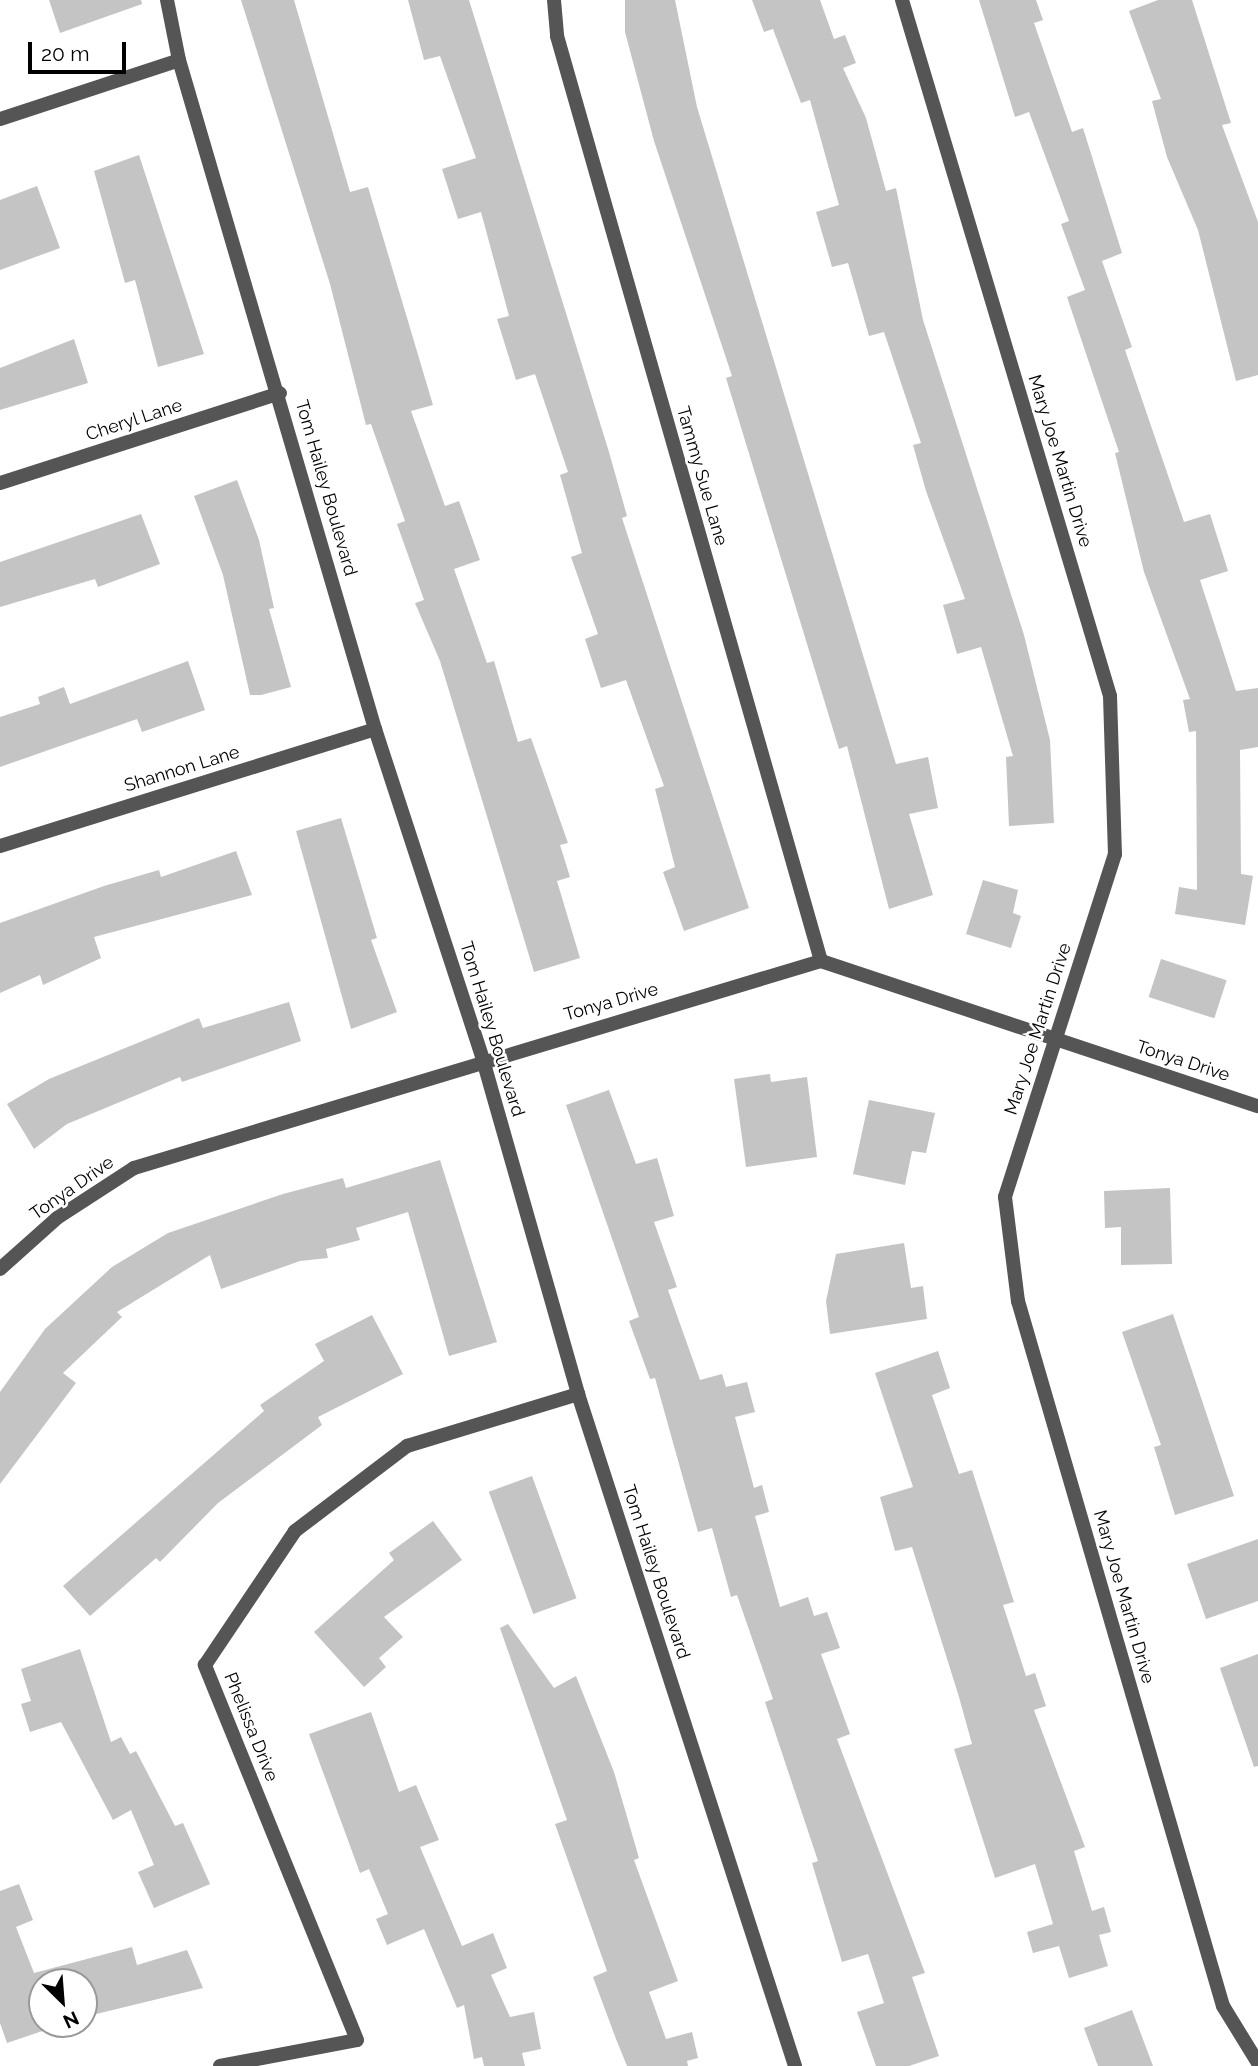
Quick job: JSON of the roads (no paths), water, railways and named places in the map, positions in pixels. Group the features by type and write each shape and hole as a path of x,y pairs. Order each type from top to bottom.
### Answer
{"street":[{"name":"Tom Hailey Boulevard","path":"167,0 179,61 280,393 375,729 482,1060 578,1394 795,2066"},
{"name":"Tammy Sue Lane","path":"554,0 561,50 821,961"},
{"name":"Mary Joe Martin Drive","path":"902,0 1110,696 1115,854 1053,1039 1005,1198 1018,1301 1223,2006 1258,2063"},
{"path":"0,119 179,61"},
{"name":"Cheryl Lane","path":"0,483 280,393"},
{"name":"Shannon Lane","path":"0,846 375,729"},
{"name":"Tonya Drive","path":"0,1269 57,1218 134,1168 482,1060 821,961 1258,1106"},
{"name":"Phelissa Drive","path":"220,2066 358,2040 205,1665 295,1531 407,1446 578,1394"}]}
